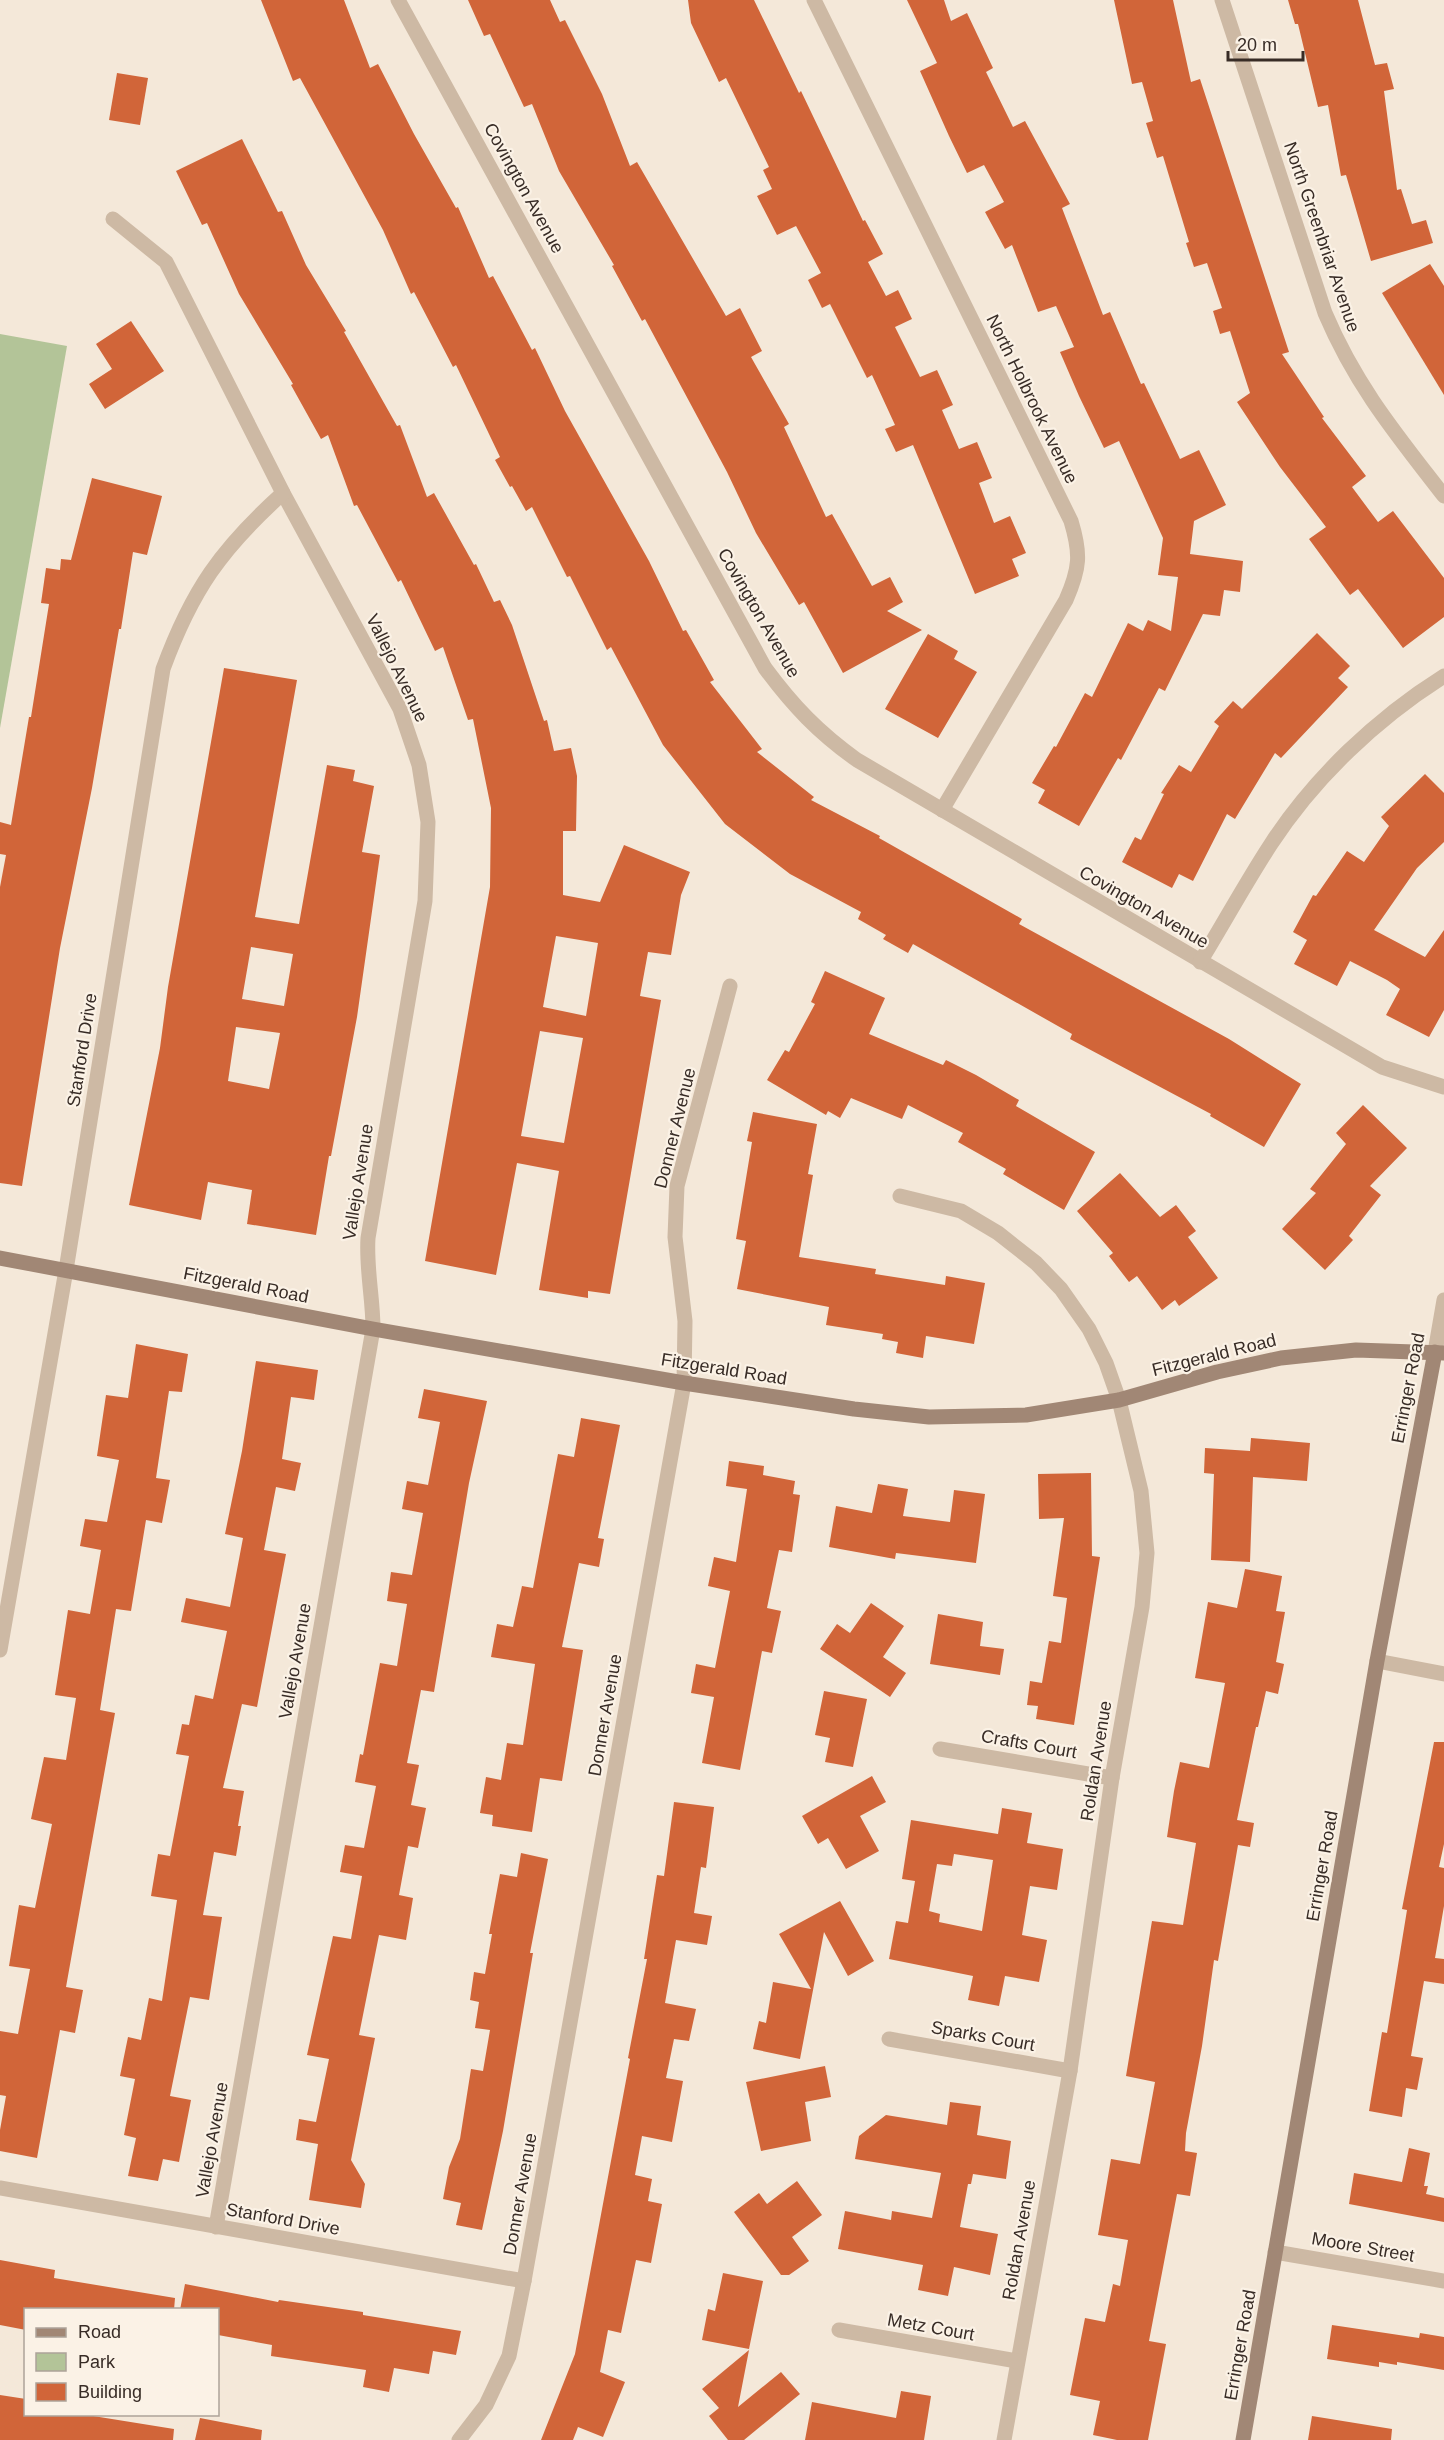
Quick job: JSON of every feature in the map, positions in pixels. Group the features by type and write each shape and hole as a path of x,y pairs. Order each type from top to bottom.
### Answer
{"main road":[{"name":"Fitzgerald Road","path":"0,1258 373,1329 684,1383 854,1409 929,1417 1026,1415 1119,1400 1217,1371 1281,1358 1356,1350 1439,1352"},
{"name":"Erringer Road","path":"1243,2440 1377,1661 1439,1352"}],"street":[{"name":"Covington Avenue","path":"398,0 765,668 792,705 827,739 857,760 1200,962 1382,1067 1444,1087"},
{"name":"North Holbrook Avenue","path":"814,0 836,49 1071,521 1079,548 1077,575 1066,600 942,810"},
{"name":"North Greenbriar Avenue","path":"1222,0 1325,313 1344,355 1374,406 1444,496"},
{"name":"Vallejo Avenue","path":"113,219 166,262 283,493 400,710 418,765 428,822 425,901 368,1238 366,1264 373,1300 373,1329 216,2227"},
{"name":"Stanford Drive","path":"0,1650 66,1270 163,669 179,625 208,573 242,530 283,493"},
{"path":"1200,962 1272,842 1308,795 1346,754 1392,713 1444,676"},
{"name":"Donner Avenue","path":"459,2440 486,2405 509,2356 524,2281 684,1383 685,1321 675,1237 677,1186 730,986"},
{"name":"Roldan Avenue","path":"900,1196 962,1211 998,1233 1036,1263 1061,1289 1089,1329 1106,1363 1119,1400 1141,1491 1147,1553 1142,1607 1112,1778 1070,2071 1004,2440"},
{"name":"Erringer Road","path":"1439,1352 1444,1300"},
{"path":"1377,1661 1444,1674"},
{"name":"Crafts Court","path":"940,1749 1112,1778"},
{"name":"Sparks Court","path":"889,2039 1070,2071"},
{"name":"Stanford Drive","path":"0,2188 524,2281"},
{"name":"Moore Street","path":"1275,2252 1444,2281"},
{"name":"Metz Court","path":"839,2330 1017,2361"}],"green space":[{"path":"0,334 67,346 0,728"}],"building":[{"path":"261,0 344,0 370,68 378,64 414,134 456,208 458,207 489,278 493,276 532,350 535,348 565,411 649,561 683,631 686,630 714,680 710,682 762,749 757,752 814,797 811,800 880,836 879,838 1022,919 1019,924 1229,1039 1301,1084 1264,1147 1210,1116 1211,1114 1070,1039 1072,1034 913,944 908,953 883,939 886,935 858,919 861,912 790,874 725,824 663,745 611,647 607,650 532,507 526,511 512,486 510,487 495,460 500,457 456,365 453,367 414,292 411,294 383,230 300,78 293,81"},
{"path":"468,0 550,0 560,22 565,20 602,94 630,166 637,162 726,316 740,308 762,351 751,357 789,424 784,427 826,517 832,514 872,586 890,577 903,602 887,611 922,630 843,673 804,602 799,605 756,533 727,472 645,319 642,321 612,266 614,265 559,171 532,104 524,107 490,34 484,36"},
{"path":"688,0 754,0 799,93 801,91 863,221 865,220 883,254 868,262 886,296 898,290 912,319 895,327 920,377 937,370 953,405 942,410 959,449 977,442 992,478 979,483 994,523 1010,516 1026,553 1012,559 1019,576 975,594 913,445 896,452 885,429 895,425 872,375 867,378 830,304 822,308 808,280 821,273 796,226 777,235 757,196 772,189 763,170 769,167 726,78 719,82 691,23"},
{"path":"907,0 944,0 951,21 967,13 993,68 986,72 1013,127 1025,121 1070,204 1062,208 1103,315 1110,312 1141,384 1144,383 1180,459 1199,450 1226,505 1194,521 1190,554 1243,561 1240,592 1224,590 1220,616 1203,614 1165,691 1159,688 1121,760 1118,758 1079,826 1038,803 1045,790 1032,783 1054,746 1056,747 1085,693 1092,697 1128,623 1143,631 1148,620 1171,631 1178,577 1158,575 1163,538 1119,441 1104,448 1079,396 1060,352 1074,347 1056,306 1038,312 1012,245 1005,249 985,212 1004,202 984,165 967,173 949,136 920,71 937,63"},
{"path":"1114,0 1173,0 1191,82 1200,79 1289,352 1282,354 1324,417 1322,418 1366,476 1352,487 1378,522 1393,511 1444,578 1444,617 1403,648 1358,589 1350,595 1309,539 1326,527 1280,467 1237,402 1250,393 1230,331 1220,334 1213,311 1222,308 1207,263 1194,267 1186,243 1189,242 1163,156 1157,158 1146,123 1153,121 1142,82 1132,84"},
{"path":"1288,0 1358,0 1375,65 1387,63 1394,89 1384,91 1397,190 1401,189 1412,224 1426,220 1433,243 1371,261 1346,175 1341,176 1328,105 1318,107 1298,24 1295,24"},
{"path":"117,73 148,78 140,125 109,120"},
{"path":"242,139 278,212 282,211 306,265 346,331 344,332 397,426 400,425 427,497 434,493 474,565 476,564 494,602 500,600 512,625 544,721 547,720 554,751 571,748 577,776 576,831 563,831 563,895 600,902 624,845 690,872 681,895 671,955 648,952 640,996 661,1000 610,1294 588,1291 588,1298 539,1290 559,1171 517,1163 496,1275 425,1261 490,887 491,808 473,719 468,720 443,647 435,651 401,580 398,582 357,505 354,506 328,435 321,439 291,385 293,384 239,294 207,223 202,225 176,171","holes":["556,936 598,943 586,1016 543,1007","540,1031 583,1038 564,1143 521,1136"]},
{"path":"1430,264 1444,286 1444,395 1382,293"},
{"path":"131,321 164,371 105,409 89,384 112,369 96,344"},
{"path":"92,478 162,496 147,555 133,552 92,788 60,948 22,1186 0,1183 0,887 6,855 0,854 0,822 11,825 29,717 31,717 49,604 41,603 46,568 60,570 61,559 71,560"},
{"path":"1317,633 1350,666 1338,678 1348,687 1281,758 1275,753 1235,819 1227,814 1193,881 1179,874 1172,888 1122,862 1135,837 1141,840 1164,794 1161,793 1179,765 1191,772 1219,726 1214,722 1233,701 1242,709"},
{"path":"928,634 958,651 954,659 977,672 938,738 885,709"},
{"path":"224,668 297,680 255,917 299,924 327,765 355,770 353,781 374,786 362,852 380,855 357,1017 331,1156 329,1156 316,1235 247,1224 252,1190 208,1182 201,1220 129,1205 160,1048 168,987","holes":["251,947 293,954 284,1006 242,999","236,1027 280,1033 269,1089 228,1081"]},
{"path":"1425,774 1444,793 1444,842 1417,868 1374,930 1425,957 1444,930 1444,1010 1429,1037 1386,1015 1400,989 1387,980 1350,961 1337,986 1294,964 1307,940 1293,932 1313,895 1316,896 1347,851 1364,862 1389,826 1381,817"},
{"path":"825,971 885,998 869,1034 943,1065 946,1060 976,1075 1019,1100 1016,1106 1095,1152 1064,1210 1003,1174 1006,1169 958,1142 963,1133 908,1105 902,1119 851,1098 840,1118 828,1111 826,1115 767,1080 785,1050 789,1052 815,1004 811,1002"},
{"path":"1363,1105 1407,1148 1370,1186 1381,1195 1349,1236 1353,1240 1325,1270 1282,1229 1316,1193 1310,1189 1346,1144 1336,1133"},
{"path":"753,1112 817,1124 808,1174 813,1175 799,1257 876,1269 875,1274 945,1285 946,1276 985,1283 974,1344 926,1336 923,1358 896,1353 898,1342 882,1339 883,1334 826,1325 829,1307 737,1289 746,1241 736,1239 752,1142 747,1141"},
{"path":"1120,1173 1160,1217 1176,1205 1196,1231 1188,1237 1218,1278 1179,1306 1175,1300 1162,1310 1137,1276 1129,1282 1109,1256 1113,1253 1077,1211"},
{"path":"136,1344 188,1354 182,1392 169,1391 156,1478 170,1480 162,1523 146,1520 131,1611 116,1609 100,1710 115,1713 66,1987 83,1990 75,2033 60,2030 37,2158 0,2151 0,2130 6,2096 0,2095 0,2031 18,2034 30,1969 9,1966 19,1905 35,1908 52,1824 31,1819 44,1757 66,1760 76,1698 55,1695 68,1610 90,1614 101,1550 80,1546 85,1519 107,1522 119,1460 97,1456 106,1395 128,1398"},
{"path":"256,1361 318,1370 314,1400 291,1397 282,1459 301,1463 295,1491 276,1487 264,1550 286,1554 257,1707 242,1704 223,1788 244,1791 236,1856 214,1852 203,1915 222,1917 209,2000 190,1997 170,2096 191,2100 179,2162 163,2159 158,2181 128,2176 136,2138 124,2135 135,2079 120,2076 128,2037 141,2040 149,1998 162,2001 177,1900 151,1896 158,1854 170,1856 189,1756 176,1754 182,1724 189,1725 195,1695 213,1699 227,1631 181,1622 186,1598 230,1607 243,1538 225,1534 242,1451"},
{"path":"424,1389 487,1401 469,1483 434,1692 421,1690 407,1763 419,1765 411,1805 426,1808 418,1848 408,1846 399,1895 413,1898 406,1940 379,1935 359,2035 375,2038 351,2160 365,2184 361,2208 309,2200 318,2144 296,2140 299,2119 316,2122 329,2059 307,2055 333,1936 351,1939 362,1876 340,1872 345,1845 364,1848 376,1786 355,1782 360,1754 363,1755 380,1663 397,1666 407,1604 387,1601 391,1572 412,1575 423,1513 402,1509 407,1481 428,1485 440,1422 418,1418"},
{"path":"581,1418 620,1425 598,1538 604,1539 599,1567 579,1563 562,1647 583,1650 562,1781 540,1778 532,1832 492,1826 493,1815 480,1813 486,1777 501,1780 507,1743 523,1745 535,1664 491,1657 497,1624 513,1627 522,1586 533,1588 558,1454 574,1457"},
{"path":"1251,1438 1310,1443 1307,1481 1253,1477 1250,1562 1211,1560 1214,1474 1204,1473 1205,1448 1250,1451"},
{"path":"729,1461 764,1466 763,1475 795,1481 793,1494 800,1495 792,1552 779,1550 767,1608 781,1611 772,1653 762,1651 740,1770 702,1763 714,1697 691,1693 696,1664 715,1668 730,1591 708,1586 714,1557 736,1562 747,1489 726,1486"},
{"path":"1091,1473 1092,1556 1100,1557 1074,1725 1036,1719 1038,1706 1027,1705 1030,1681 1042,1683 1049,1641 1061,1643 1067,1598 1053,1596 1064,1518 1039,1519 1038,1474"},
{"path":"878,1484 908,1489 903,1516 950,1522 954,1490 985,1494 976,1563 896,1553 895,1559 829,1547 836,1506 872,1513"},
{"path":"1245,1569 1282,1576 1276,1611 1285,1612 1276,1662 1284,1664 1278,1694 1266,1691 1258,1727 1256,1727 1237,1820 1254,1823 1250,1847 1238,1845 1218,1961 1214,1960 1202,2046 1186,2133 1185,2151 1197,2153 1190,2196 1177,2194 1149,2341 1166,2344 1148,2440 1117,2440 1093,2435 1100,2401 1070,2395 1085,2318 1105,2322 1113,2284 1120,2286 1128,2240 1098,2235 1111,2159 1140,2164 1155,2082 1126,2076 1152,1921 1183,1925 1196,1843 1167,1837 1174,1791 1180,1762 1209,1768 1225,1683 1195,1678 1208,1602 1237,1608"},
{"path":"871,1603 904,1626 883,1657 906,1673 890,1697 820,1649 837,1624 850,1633"},
{"path":"938,1614 983,1622 980,1646 1004,1649 1000,1675 930,1664"},
{"path":"824,1691 867,1699 853,1767 825,1762 830,1738 815,1735"},
{"path":"1434,1742 1444,1742 1444,1844 1439,1867 1444,1868 1444,1906 1435,1958 1444,1959 1444,1984 1424,1981 1411,2056 1423,2058 1417,2090 1406,2088 1402,2117 1369,2111 1382,2032 1387,2033 1407,1910 1402,1909"},
{"path":"872,1776 886,1802 860,1816 879,1851 846,1869 828,1838 818,1844 802,1816"},
{"path":"674,1802 714,1807 706,1868 701,1867 694,1913 712,1916 707,1945 676,1940 665,2003 696,2009 689,2041 674,2039 666,2078 683,2081 672,2142 642,2136 635,2175 652,2179 648,2201 662,2204 651,2263 636,2260 621,2333 608,2330 600,2372 625,2382 603,2437 578,2427 573,2440 541,2440 575,2354 630,2059 628,2058 647,1959 644,1959 657,1875 664,1876"},
{"path":"1002,1808 1032,1813 1027,1843 1063,1849 1057,1890 1030,1886 1022,1935 1047,1940 1039,1982 1005,1976 999,2006 968,2000 973,1976 889,1959 896,1921 908,1923 915,1881 902,1879 911,1820 998,1834","holes":["954,1854 993,1860 982,1931 939,1922 940,1914 929,1911 937,1864 952,1866"]},
{"path":"521,1853 548,1859 530,1953 533,1953 503,2131 482,2230 456,2225 461,2203 443,2199 449,2167 460,2139 471,2069 483,2071 490,2030 475,2028 479,2002 470,2000 474,1972 485,1974 492,1934 489,1934 500,1874 517,1877"},
{"path":"840,1901 874,1961 848,1976 824,1932 800,2059 753,2049 759,2021 766,2023 773,1982 811,1989 779,1934"},
{"path":"825,2066 831,2097 805,2102 811,2141 761,2151 746,2082"},
{"path":"950,2102 981,2106 977,2135 1011,2141 1006,2179 973,2174 971,2184 968,2184 960,2227 998,2234 990,2275 954,2267 948,2296 918,2290 923,2265 838,2249 845,2211 891,2220 892,2211 932,2218 941,2173 855,2159 859,2136 886,2115 947,2125"},
{"path":"1409,2148 1430,2153 1424,2186 1428,2186 1426,2194 1444,2198 1444,2222 1349,2204 1354,2173 1402,2182"},
{"path":"797,2181 822,2215 792,2237 809,2261 789,2275 781,2275 734,2212 759,2193 767,2204"},
{"path":"0,2260 55,2270 54,2278 175,2298 174,2308 24,2308 24,2330 0,2325"},
{"path":"723,2273 763,2281 749,2349 702,2340 708,2309 715,2311"},
{"path":"185,2284 278,2302 279,2300 363,2312 363,2315 461,2331 456,2355 433,2351 429,2374 394,2368 389,2392 363,2387 366,2370 271,2356 272,2345 219,2335 219,2308 180,2308"},
{"path":"1332,2325 1419,2338 1420,2333 1444,2337 1444,2370 1397,2362 1397,2365 1379,2362 1379,2367 1327,2359"},
{"path":"749,2350 738,2407 781,2372 800,2394 744,2440 728,2440 709,2416 719,2408 702,2389"},
{"path":"901,2391 931,2396 924,2440 805,2440 812,2402 896,2418"},
{"path":"0,2395 24,2399 24,2416 93,2416 174,2429 173,2440 0,2440"},
{"path":"1312,2416 1392,2429 1391,2440 1308,2440"},
{"path":"200,2418 262,2430 261,2440 195,2440"}]}
